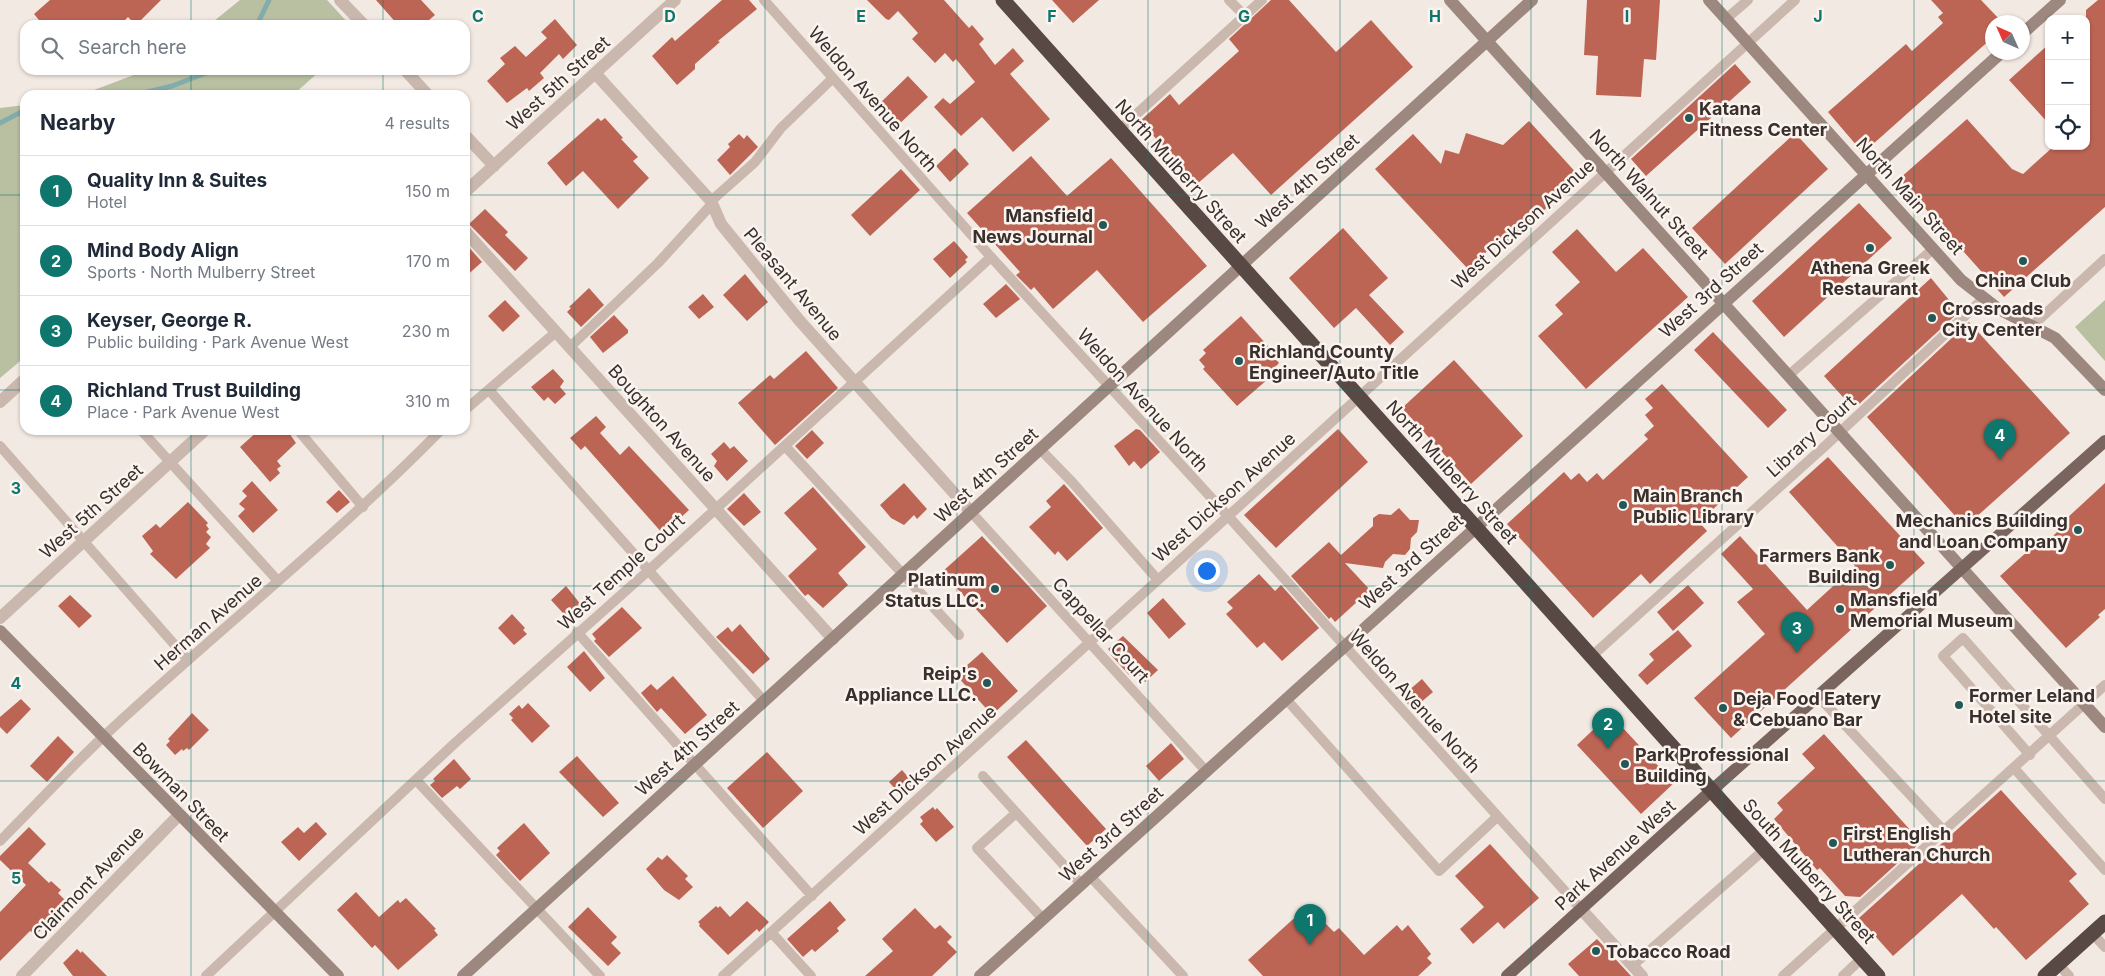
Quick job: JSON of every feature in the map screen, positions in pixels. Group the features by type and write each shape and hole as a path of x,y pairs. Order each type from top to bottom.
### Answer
{"highway":[{"name":"North Mulberry Street","path":"1003,0 1711,791"},
{"name":"South Mulberry Street","path":"1711,791 1878,976"},
{"path":"2045,976 2105,922"}],"main road":[{"name":"Park Avenue West","path":"1507,976 1711,791 2105,442"}],"street":[{"path":"340,0 359,20"},
{"name":"West 5th Street","path":"470,188 675,0"},
{"name":"North Walnut Street","path":"1450,0 2105,726"},
{"name":"West 4th Street","path":"463,976 1532,0"},
{"name":"North Main Street","path":"1709,0 1961,280 1984,299 2055,338 2105,390"},
{"path":"2030,27 2060,0"},
{"name":"West 3rd Street","path":"980,976 1993,60"},
{"name":"Pleasant Avenue","path":"595,73 711,202 721,224 854,384 971,512"},
{"path":"410,75 423,90"},
{"path":"470,140 494,166"},
{"name":"Boughton Avenue","path":"470,237 833,638"},
{"path":"0,402 20,384"},
{"name":"West 5th Street","path":"0,618 200,435"},
{"name":"Bowman Street","path":"0,631 338,976"},
{"name":"Clairmont Avenue","path":"22,976 179,815"},
{"path":"1581,909 1642,976"}],"lane":[{"name":"Weldon Avenue North","path":"764,0 992,257 1228,516 1581,909"},
{"path":"1229,0 1245,16"},
{"path":"1119,130 1262,0"},
{"path":"1726,19 1748,0"},
{"name":"West Dickson Avenue","path":"724,976 1358,396 1795,0"},
{"path":"570,348 658,263 711,202 755,162 781,128 833,78"},
{"path":"1789,375 1933,249"},
{"name":"West Temple Court","path":"206,976 577,632 648,571 992,257"},
{"path":"2032,326 2105,260"},
{"name":"Library Court","path":"1592,656 1984,299"},
{"path":"470,406 556,332"},
{"path":"489,390 764,701"},
{"path":"145,435 278,581"},
{"path":"302,435 363,507"},
{"name":"Herman Avenue","path":"0,841 103,737 363,507 436,435"},
{"path":"0,446 188,660"},
{"path":"785,446 959,635"},
{"path":"1040,450 1072,482 1158,580"},
{"name":"Cappellar Court","path":"971,512 1206,771"},
{"path":"577,632 812,896"},
{"path":"2030,755 1943,656 1963,638 2105,799"},
{"path":"1783,976 2050,737 2105,685"},
{"path":"1818,696 1944,830"},
{"path":"1286,699 1439,871 1497,817"},
{"path":"2014,768 2105,870"},
{"path":"983,776 1016,812 1183,976"},
{"path":"416,780 600,976"},
{"path":"1016,812 977,848 1043,919"},
{"path":"1632,966 1765,850"},
{"path":"771,932 811,976"},
{"path":"2092,933 2105,948"},
{"path":"1843,976 1862,958"},
{"path":"2058,964 2069,976"}],"green space":[{"path":"240,0 327,0 345,20 215,20"},
{"path":"134,75 315,75 299,90 94,90"},
{"path":"20,106 20,361 0,378 0,108"},
{"path":"2105,300 2105,361 2075,327"}],"building":[{"path":"50,0 161,0 141,20 131,20 128,17 125,20 39,20 34,14"},
{"path":"376,0 421,0 435,15 429,20 394,20"},
{"path":"722,0 749,0 757,9 718,41 720,42 695,64 695,69 677,85 652,56 672,37 675,41"},
{"path":"867,0 944,0 969,28 972,25 984,39 979,44 995,65 1013,48 1024,61 1010,74 1050,119 1013,152 982,117 961,136 934,107 943,98 950,104 975,82 956,59 953,62 945,53 935,63 912,39 918,33 898,11 889,20 886,19"},
{"path":"1052,0 1099,0 1073,23"},
{"path":"1271,0 1289,0 1336,52 1371,20 1413,67 1271,195 1233,153 1197,184 1140,121 1170,94 1179,105 1239,51 1229,39"},
{"path":"1587,0 1660,0 1656,60 1644,59 1641,97 1596,95 1598,56 1584,55"},
{"path":"1931,0 1981,0 1995,15 1985,15 1985,44 1863,153 1828,112 1906,44 1912,51 1943,23 1938,17 1943,13"},
{"path":"2098,0 2105,0 2105,207 2004,297 1899,179 1967,119 2012,169 2023,174 2050,150 2090,150 2090,15 2086,15 2086,10"},
{"path":"555,19 577,45 563,59 559,54 540,73 544,78 529,91 527,88 507,103 487,81 505,64 500,58 515,46 526,57 547,38 541,32"},
{"path":"2045,48 2045,120 2009,80"},
{"name":"Katana Fitness Center","path":"1735,64 1751,82 1646,176 1631,159"},
{"path":"908,76 928,97 896,127 877,106"},
{"path":"598,118 601,121 605,118 623,138 621,139 638,157 633,161 649,178 618,209 583,171 566,186 547,163"},
{"path":"1529,121 1580,177 1502,249 1496,243 1468,269 1375,169 1413,134 1441,164 1445,150 1459,154 1466,133 1503,145"},
{"path":"1795,133 1828,169 1725,264 1692,228"},
{"path":"739,134 744,139 747,135 758,147 730,175 717,160 730,147 728,144"},
{"path":"955,148 969,164 950,182 936,166"},
{"name":"Mansfield News Journal","path":"1031,156 1067,196 1111,158 1207,266 1143,322 1097,270 1053,309 1034,287 1031,290 1016,275 1020,272 967,213"},
{"path":"901,169 920,190 870,236 851,215"},
{"path":"1859,203 1892,238 1784,337 1752,301"},
{"path":"485,209 508,232 505,235 528,258 515,271 470,223"},
{"path":"1343,228 1388,278 1369,295 1404,332 1390,345 1356,308 1334,328 1289,278"},
{"path":"1577,229 1616,272 1643,248 1688,297 1586,389 1538,336 1563,314 1555,305 1580,282 1552,252"},
{"path":"954,241 968,257 965,260 967,262 950,278 933,259"},
{"path":"470,249 482,262 470,273"},
{"path":"745,274 768,302 747,321 723,295"},
{"path":"1931,278 1959,312 1857,406 1855,403 1851,406 1824,376"},
{"path":"1006,284 1020,299 996,318 983,304"},
{"path":"589,288 604,305 581,327 567,312 571,308 569,307"},
{"path":"703,294 714,307 699,319 688,307"},
{"path":"505,300 520,316 503,332 488,316"},
{"path":"614,315 628,330 628,333 603,353 590,337"},
{"name":"Richland County Engineer/Auto Title","path":"1241,316 1276,355 1274,357 1279,363 1272,370 1275,373 1237,406 1203,369 1205,367 1199,360 1206,353 1203,350"},
{"path":"1969,322 2070,433 1965,527 1867,417"},
{"path":"1713,332 1787,410 1768,428 1694,350"},
{"path":"806,351 838,388 775,445 738,403 770,375 774,379"},
{"path":"1454,360 1523,436 1471,484 1402,408"},
{"path":"553,369 564,381 560,387 566,394 555,404 548,397 544,401 531,387"},
{"name":"Main Branch Public Library","path":"1662,384 1748,477 1699,522 1707,531 1650,584 1641,574 1593,618 1507,524 1564,472 1571,480 1579,473 1587,482 1597,473 1603,480 1648,439 1644,435 1654,426 1645,415 1653,408 1645,399"},
{"path":"596,416 606,427 600,433 620,455 629,446 689,510 663,534 585,446 581,450 570,438"},
{"path":"1136,429 1140,430 1160,452 1141,469 1134,461 1129,466 1114,446"},
{"path":"1338,429 1368,462 1276,548 1244,515"},
{"path":"812,430 824,443 807,459 795,446"},
{"path":"253,435 290,435 296,443 277,461 281,466 277,469 280,473 270,482 240,447"},
{"path":"724,442 730,449 734,446 748,461 727,481 714,466 717,461 711,454"},
{"path":"1828,457 1925,563 1731,738 1694,698 1765,634 1737,602 1753,589 1721,554 1740,536 1807,610 1855,566 1789,492"},
{"path":"252,481 278,510 253,533 238,516 245,509 239,504 247,496 242,491"},
{"path":"904,483 927,509 917,519 914,515 904,525 891,518 880,505"},
{"path":"2105,483 2105,609 2098,615 2100,617 2066,648 2000,576 2039,541 2040,543 2046,537 2049,540 2068,521 2066,519"},
{"path":"1064,484 1103,528 1067,561 1058,551 1055,555 1029,527 1051,507 1046,501"},
{"path":"813,487 866,547 838,573 848,585 823,608 808,594 805,596 788,576 817,549 784,513"},
{"path":"339,490 350,502 337,513 326,502"},
{"path":"744,493 761,512 744,526 727,509"},
{"path":"188,502 208,523 206,525 209,529 206,532 211,537 206,544 210,548 176,579 150,554 153,551 142,536 156,524 160,528"},
{"path":"1399,508 1410,520 1419,520 1417,532 1411,538 1410,549 1405,555 1393,554 1385,562 1383,568 1345,563 1370,590 1335,622 1331,617 1329,619 1291,576 1329,542 1341,555 1373,526 1373,518 1379,514 1391,515"},
{"name":"Platinum Status LLC.","path":"982,536 1047,606 1007,643 942,572"},
{"path":"1259,574 1275,591 1281,585 1319,628 1282,661 1264,642 1257,648 1226,614 1233,608 1227,602"},
{"path":"1688,585 1704,603 1673,631 1657,612"},
{"path":"566,586 586,611 572,623 551,600"},
{"path":"70,595 92,616 79,628 58,606"},
{"path":"1163,598 1186,624 1169,639 1147,613"},
{"path":"622,607 642,628 609,657 594,641 596,639 592,634"},
{"path":"512,614 525,628 523,630 527,634 514,645 498,628"},
{"path":"740,624 770,659 753,674 716,637 728,627 732,632"},
{"path":"1678,630 1692,646 1647,685 1638,675 1654,660 1649,654"},
{"path":"1123,636 1158,670 1145,682 1134,670 1129,675 1108,649"},
{"path":"584,651 605,678 590,692 567,667"},
{"name":"Reip's Appliance LLC.","path":"982,652 1018,691 992,715 956,675"},
{"path":"673,676 707,715 685,734 661,708 657,712 641,693 651,684 657,690"},
{"path":"1422,679 1433,692 1413,709 1401,697"},
{"path":"21,699 31,709 7,734 0,727 0,717"},
{"path":"528,703 550,726 532,743 511,720 513,718 509,714 519,705 522,709"},
{"path":"192,713 209,730 189,750 187,748 183,751 182,749 175,755 166,745 170,741 168,739"},
{"name":"Park Professional Building","path":"1610,714 1674,783 1641,814 1577,745"},
{"path":"1824,734 1921,842 1860,897 1845,896 1820,868 1817,870 1774,819 1783,810 1777,803 1815,768 1802,754"},
{"path":"58,736 74,752 47,782 30,766"},
{"path":"1026,740 1106,829 1087,846 1007,757"},
{"path":"1171,743 1184,759 1159,781 1146,766"},
{"path":"767,752 803,791 763,828 727,788"},
{"path":"577,756 619,803 603,817 559,772"},
{"path":"454,759 471,779 460,789 457,786 442,798 430,785 435,781 433,779"},
{"path":"902,770 916,786 903,798 889,782"},
{"path":"2001,790 2077,874 2069,881 2089,904 2026,960 1962,894 1893,956 1859,918"},
{"path":"933,807 935,810 937,808 954,827 936,842 920,824 923,821 920,817"},
{"path":"316,822 327,834 299,861 281,842 298,827 304,833"},
{"path":"524,823 550,853 520,881 496,855 500,851 497,848"},
{"path":"29,827 46,844 28,863 49,883 51,881 61,890 58,893 67,902 36,935 30,931 0,961 0,912 26,885 0,860 0,856"},
{"path":"1490,844 1539,898 1504,929 1498,922 1473,944 1460,929 1484,907 1455,876"},
{"path":"667,855 688,876 685,879 693,887 679,900 664,890 646,869 658,857 662,860"},
{"path":"356,892 379,917 398,900 400,903 406,898 436,929 434,930 438,935 398,970 375,945 372,948 337,910"},
{"path":"747,901 769,922 759,932 757,929 728,955 699,926 698,922 716,906 718,908 720,906 730,917"},
{"path":"830,901 846,920 837,928 839,931 815,952 812,949 803,957 787,939"},
{"path":"588,907 617,937 611,943 621,953 608,966 568,927"},
{"path":"915,908 935,929 940,925 952,937 947,942 957,952 932,976 865,976 893,951 882,939"},
{"path":"1301,912 1311,923 1318,916 1334,932 1339,928 1364,955 1397,925 1402,931 1408,925 1431,954 1427,958 1432,963 1418,976 1263,976 1248,960"},
{"name":"Tobacco Road","path":"1597,939 1631,976 1579,976 1568,964"},
{"path":"77,949 81,953 82,951 107,976 73,976 63,963"}],"waterway":[{"path":"259,20 269,0"},
{"path":"156,90 201,75"},
{"path":"0,123 20,113"}],"place":[{"name":"Katana Fitness Center","path":"1689,118"},
{"name":"Mansfield News Journal","path":"1103,225"},
{"name":"Athena Greek Restaurant","path":"1870,248"},
{"name":"China Club","path":"2023,261"},
{"name":"Crossroads City Center","path":"1932,318"},
{"name":"Richland County Engineer/Auto Title","path":"1239,361"},
{"name":"Richland Trust Building","path":"2000,460"},
{"name":"Main Branch Public Library","path":"1623,505"},
{"name":"Mechanics Building and Loan Company","path":"2078,530"},
{"name":"Farmers Bank Building","path":"1890,565"},
{"name":"Platinum Status LLC.","path":"995,589"},
{"name":"Mansfield Memorial Museum","path":"1840,609"},
{"name":"Keyser, George R.","path":"1797,653"},
{"name":"Reip's Appliance LLC.","path":"987,683"},
{"name":"Former Leland Hotel site","path":"1959,705"},
{"name":"Deja Food Eatery & Cebuano Bar","path":"1723,708"},
{"name":"Mind Body Align","path":"1608,749"},
{"name":"Park Professional Building","path":"1625,764"},
{"name":"First English Lutheran Church","path":"1833,843"},
{"name":"Quality Inn & Suites","path":"1310,945"},
{"name":"Tobacco Road","path":"1596,951"}]}
